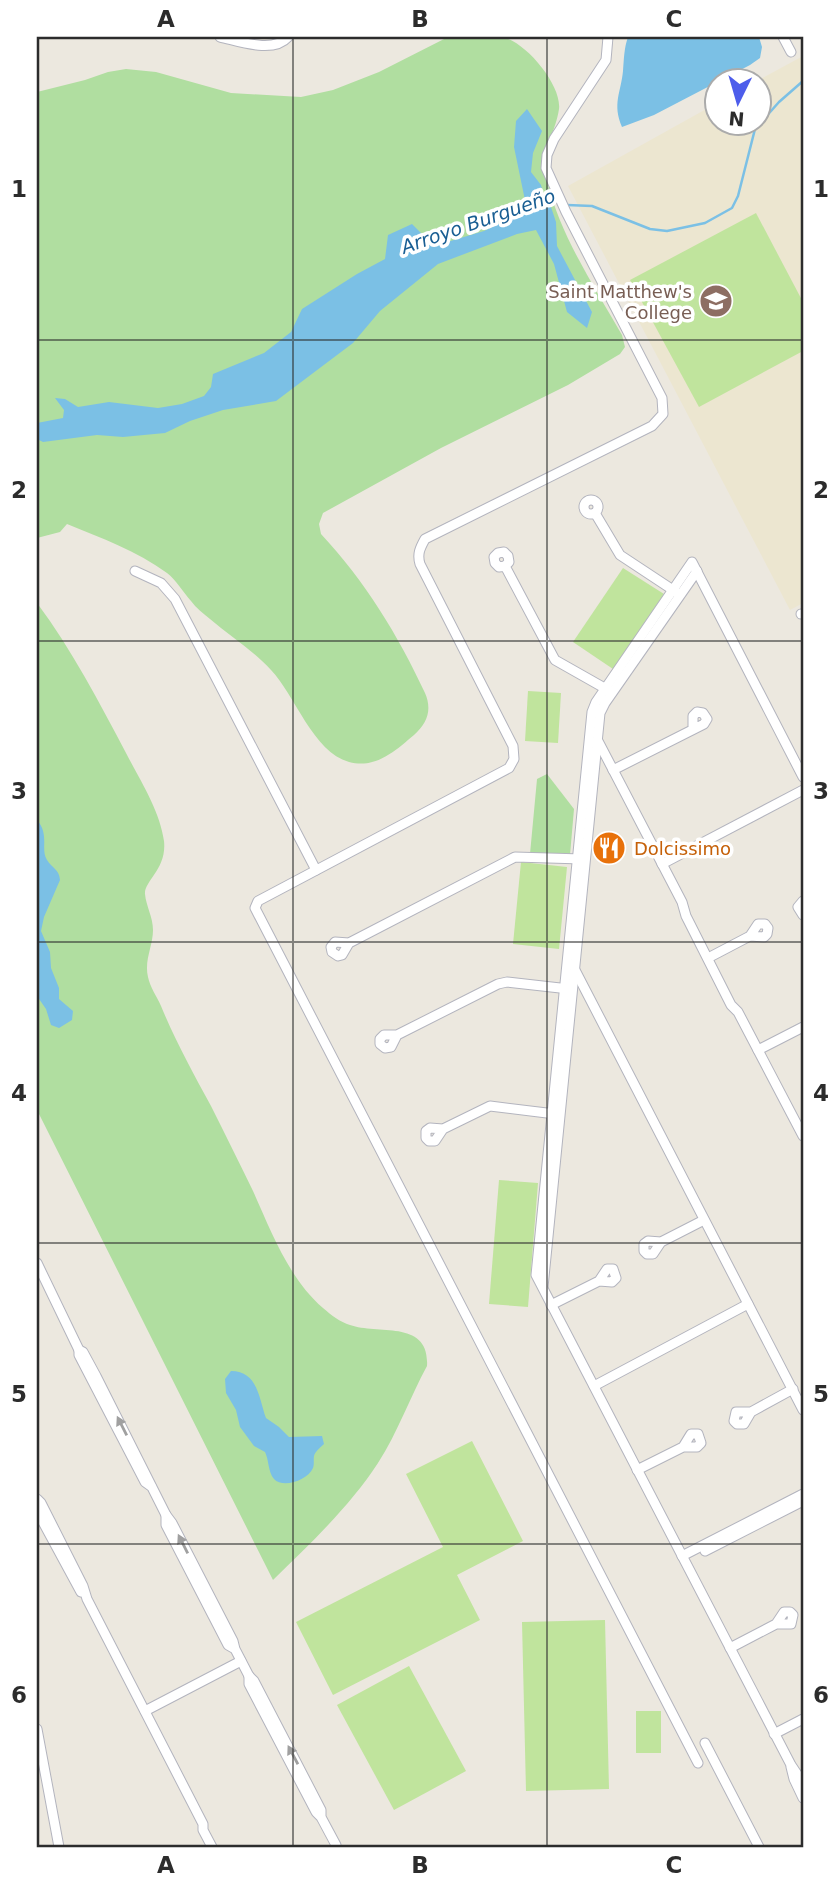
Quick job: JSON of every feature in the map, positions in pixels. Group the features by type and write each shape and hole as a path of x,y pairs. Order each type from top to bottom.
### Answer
{"street":[{"path":"220,37 271,46 280,44 288,37"},
{"path":"608,37 606,60 554,139 547,155 548,175 662,398 663,414 652,426 425,539 419,551 420,564 513,746 513,764 255,904 256,913 698,1763"},
{"path":"783,37 791,52"},
{"path":"595,513 622,557 677,593"},
{"path":"505,566 555,660 609,690"},
{"path":"803,776 695,566 609,690 593,707 588,799 568,955 568,989 543,1289 774,1734 803,1783"},
{"path":"135,571 161,583 171,592 316,870"},
{"path":"591,760 597,740 600,713 609,690"},
{"path":"590,727 682,902 686,916 710,957 731,1005 738,1012 803,1136"},
{"path":"613,770 693,729"},
{"path":"591,760 607,759"},
{"path":"662,864 803,790"},
{"path":"349,943 514,857 581,859"},
{"path":"568,989 575,969 581,859"},
{"path":"803,901 798,907 803,915"},
{"path":"710,957 750,936"},
{"path":"568,955 803,1410"},
{"path":"397,1035 498,984 507,982 568,989 584,986"},
{"path":"758,1051 803,1027"},
{"path":"443,1129 490,1106 556,1114"},
{"path":"661,1242 704,1220"},
{"path":"37,1263 63,1320"},
{"path":"37,1274 172,1523 229,1645 254,1681 337,1846"},
{"path":"551,1305 598,1282"},
{"path":"594,1386 748,1304"},
{"path":"751,1412 793,1389"},
{"path":"637,1470 683,1447"},
{"path":"684,1559 803,1494"},
{"path":"37,1499 77,1588 87,1599 203,1824 203,1830 212,1847"},
{"path":"684,1559 803,1501"},
{"path":"37,1511 56,1541"},
{"path":"730,1648 776,1624"},
{"path":"145,1711 241,1661"},
{"path":"774,1734 803,1719"},
{"path":"37,1729 59,1847"},
{"path":"705,1743 759,1847"},
{"path":"791,1765 803,1798"},
{"path":"203,1824 208,1827 218,1847"}],"shaded area":[{"name":"Saint Matthew's College","path":"803,56 803,603 790,610 568,186 704,110 704,136 774,136 774,72"}],"green space":[{"path":"489,36 511,40 531,55 555,88 559,109 546,152 547,181 561,222 622,335 625,347 620,354 568,385 441,448 323,513 319,524 321,534 379,609 415,671 428,705 423,726 400,747 376,761 359,764 336,756 325,747 271,670 197,608 167,573 131,552 67,524 60,532 37,538 37,92 126,69 156,72 231,93 301,97 333,90 379,72 448,37"},
{"path":"756,213 803,302 803,351 699,407 630,280"},
{"path":"623,568 664,594 613,669 573,642"},
{"path":"37,603 85,676 154,807 162,830 164,851 145,894 153,930 147,965 149,981 282,1254 300,1283 336,1318 361,1328 411,1335 420,1341 426,1351 427,1366 378,1463 342,1509 273,1580 37,1110"},
{"path":"528,691 561,693 558,743 525,741"},
{"path":"547,774 574,809 570,855 530,854 537,779"},
{"path":"521,862 567,867 559,949 513,944"},
{"path":"499,1180 538,1183 528,1307 489,1304"},
{"path":"472,1441 523,1541 457,1575 480,1620 333,1695 296,1622 443,1547 406,1474"},
{"path":"605,1620 609,1789 526,1791 522,1622"},
{"path":"409,1666 466,1771 394,1810 337,1705"},
{"path":"636,1711 661,1711 661,1753 636,1753"}],"water":[{"path":"628,37 759,37 762,47 760,58 748,66 704,66 704,89 654,115 622,127 617,105"},
{"path":"527,109 542,131 533,153 531,172 541,185 545,200 549,201 556,222 557,246 592,312 587,328 567,312 554,264 536,230 517,234 438,264 380,311 353,343 276,401 223,410 165,433 123,437 97,435 43,442 37,439 37,423 63,418 64,410 55,398 65,399 78,407 109,402 158,408 182,404 204,396 211,387 213,374 264,353 291,332 302,309 385,259 388,235 412,224 434,246 484,231 527,210 514,147 516,121"},
{"path":"37,820 43,831 45,856 60,880 41,931 50,952 59,999 73,1011 72,1020 59,1028 51,1025 46,1009 37,996"},
{"path":"231,1371 240,1372 252,1381 266,1418 289,1437 322,1436 324,1444 315,1454 313,1468 306,1476 289,1483 274,1479 265,1452 254,1446 240,1427 236,1410 226,1393 225,1379"}],"waterway":[{"name":"Arroyo Burgueño","path":"567,205 592,206 650,229 667,231 705,223 732,208 738,196 755,129 779,102 803,81"}],"place":[{"name":"Saint Matthew's College","path":"716,301"},
{"name":"Dolcissimo","path":"609,848"}]}
